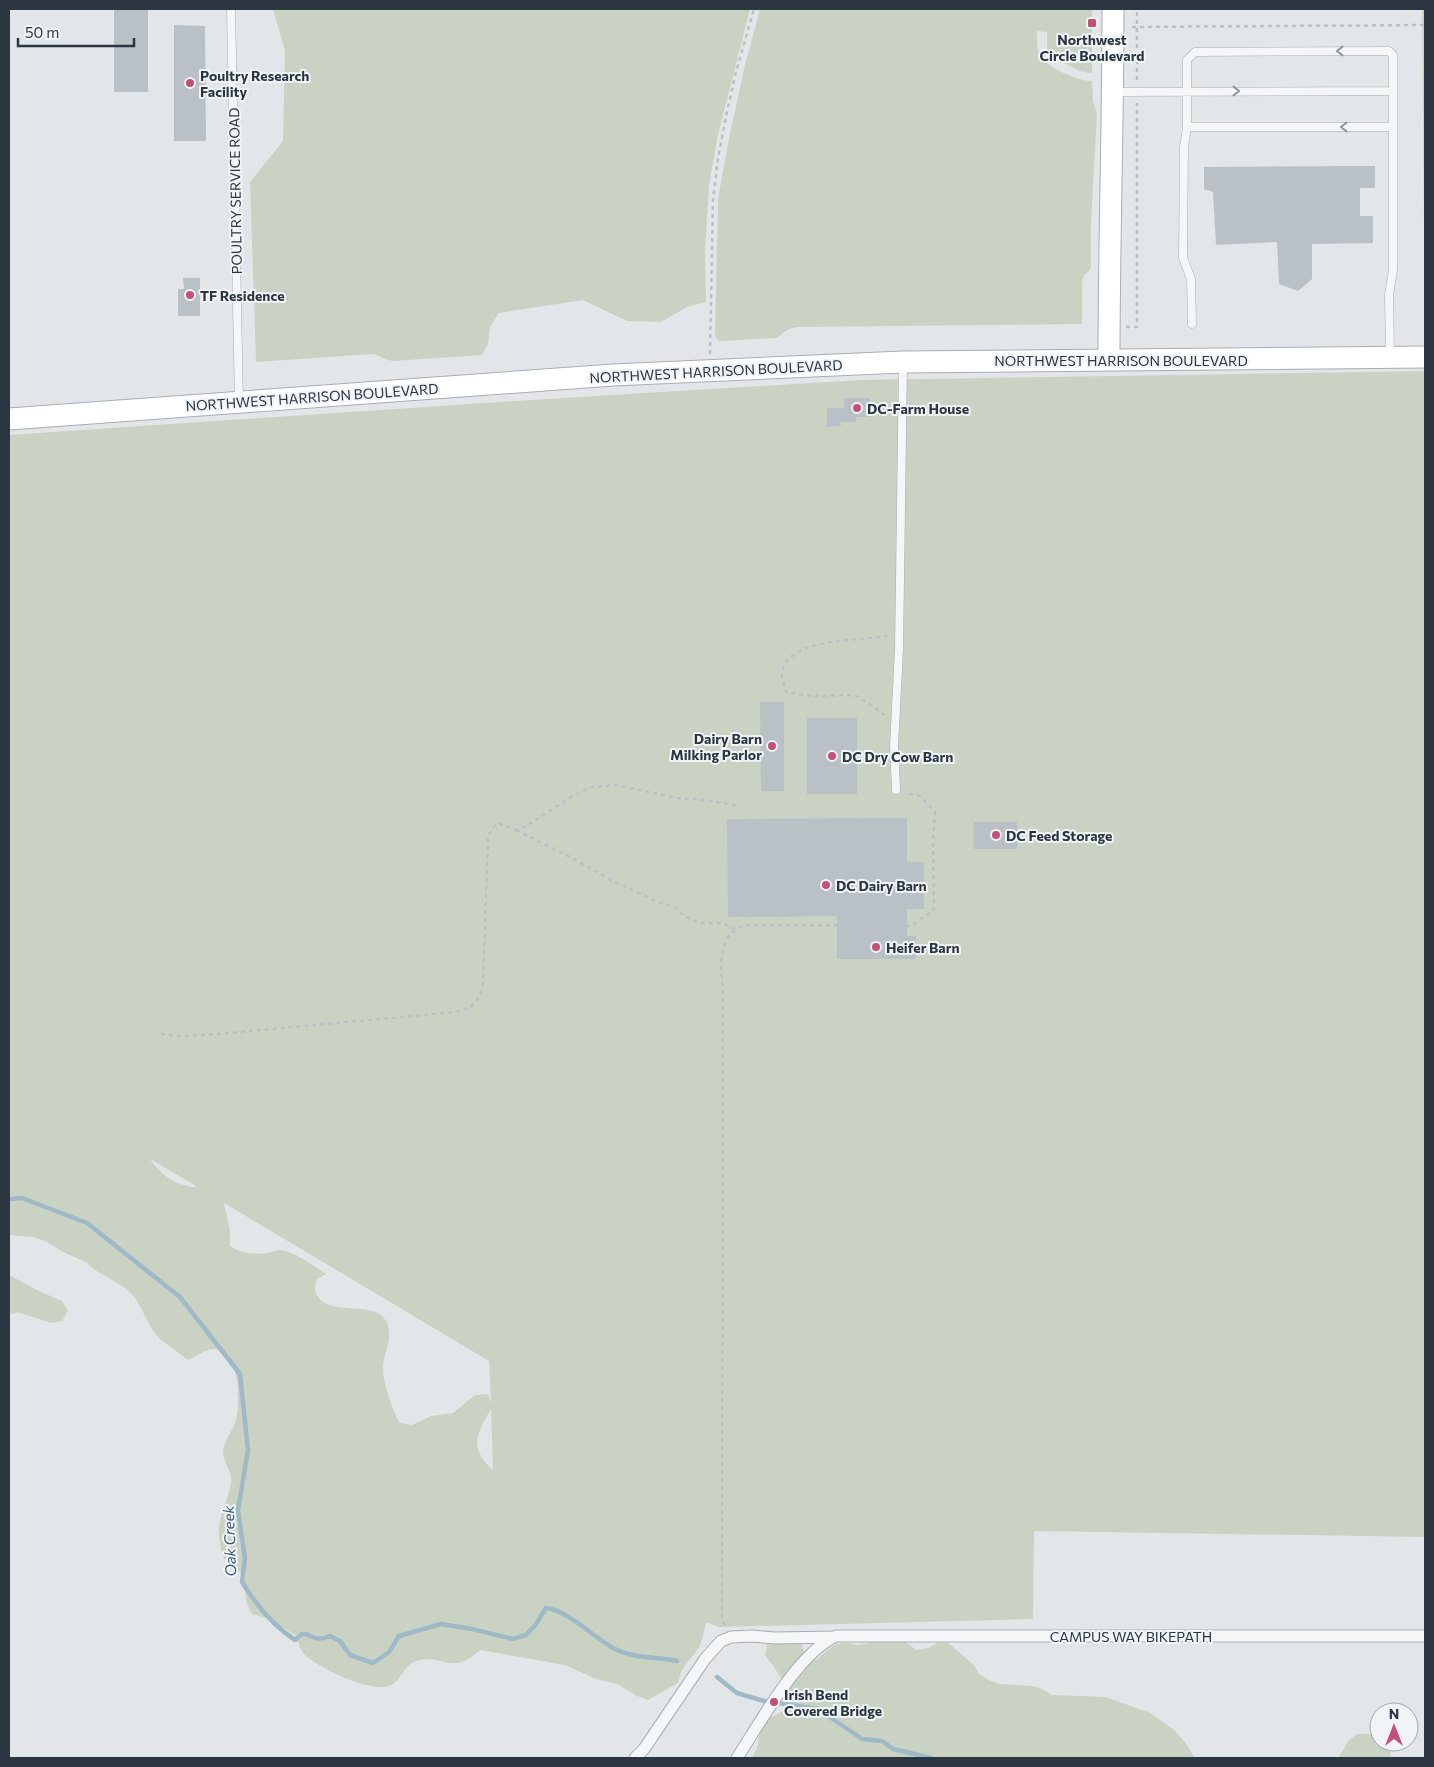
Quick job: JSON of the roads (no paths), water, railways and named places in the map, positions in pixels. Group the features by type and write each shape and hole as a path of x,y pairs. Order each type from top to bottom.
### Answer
{"main road":[{"path":"1110,360 1109,239 1113,18"},
{"name":"NORTHWEST HARRISON BOULEVARD","path":"9,419 612,375 711,370 903,362 1425,357"}],"street":[{"name":"CAMPUS WAY BIKEPATH","path":"635,1758 644,1749 713,1648 721,1641 731,1638 836,1636 1425,1636"},
{"path":"737,1758 788,1682 816,1648 824,1641 836,1636"}],"lane":[{"name":"POULTRY SERVICE ROAD","path":"231,9 239,403"},
{"path":"1192,324 1191,279 1183,258 1184,147 1188,127 1188,60 1195,52 1388,51 1393,55 1393,270 1389,295 1390,357"},
{"path":"1113,92 1393,91"},
{"path":"1188,127 1393,127"},
{"path":"896,790 894,746 899,632 903,362"}],"waterway":[{"name":"Oak Creek","path":"9,1199 22,1198 87,1223 180,1297 240,1374 248,1450 238,1510 245,1558 242,1582 265,1614 295,1640 302,1634 318,1638 330,1636 340,1641 350,1655 373,1663 389,1652 399,1636 441,1624 513,1639 526,1635 546,1608 563,1614 622,1652 637,1656 677,1661"},
{"name":"Oak Creek","path":"717,1677 737,1693 764,1701 818,1709 862,1739 882,1741 893,1749 931,1758"}],"place":[{"name":"Northwest Circle Boulevard","path":"1092,23"},
{"name":"Poultry Research Facility","path":"190,83"},
{"name":"TF Residence","path":"190,295"},
{"name":"DC-Farm House","path":"857,408"},
{"name":"Dairy Barn Milking Parlor","path":"772,746"},
{"name":"DC Dry Cow Barn","path":"832,756"},
{"name":"DC Feed Storage","path":"996,835"},
{"name":"DC Dairy Barn","path":"826,885"},
{"name":"Heifer Barn","path":"876,947"},
{"name":"Irish Bend Covered Bridge","path":"774,1702"}]}
